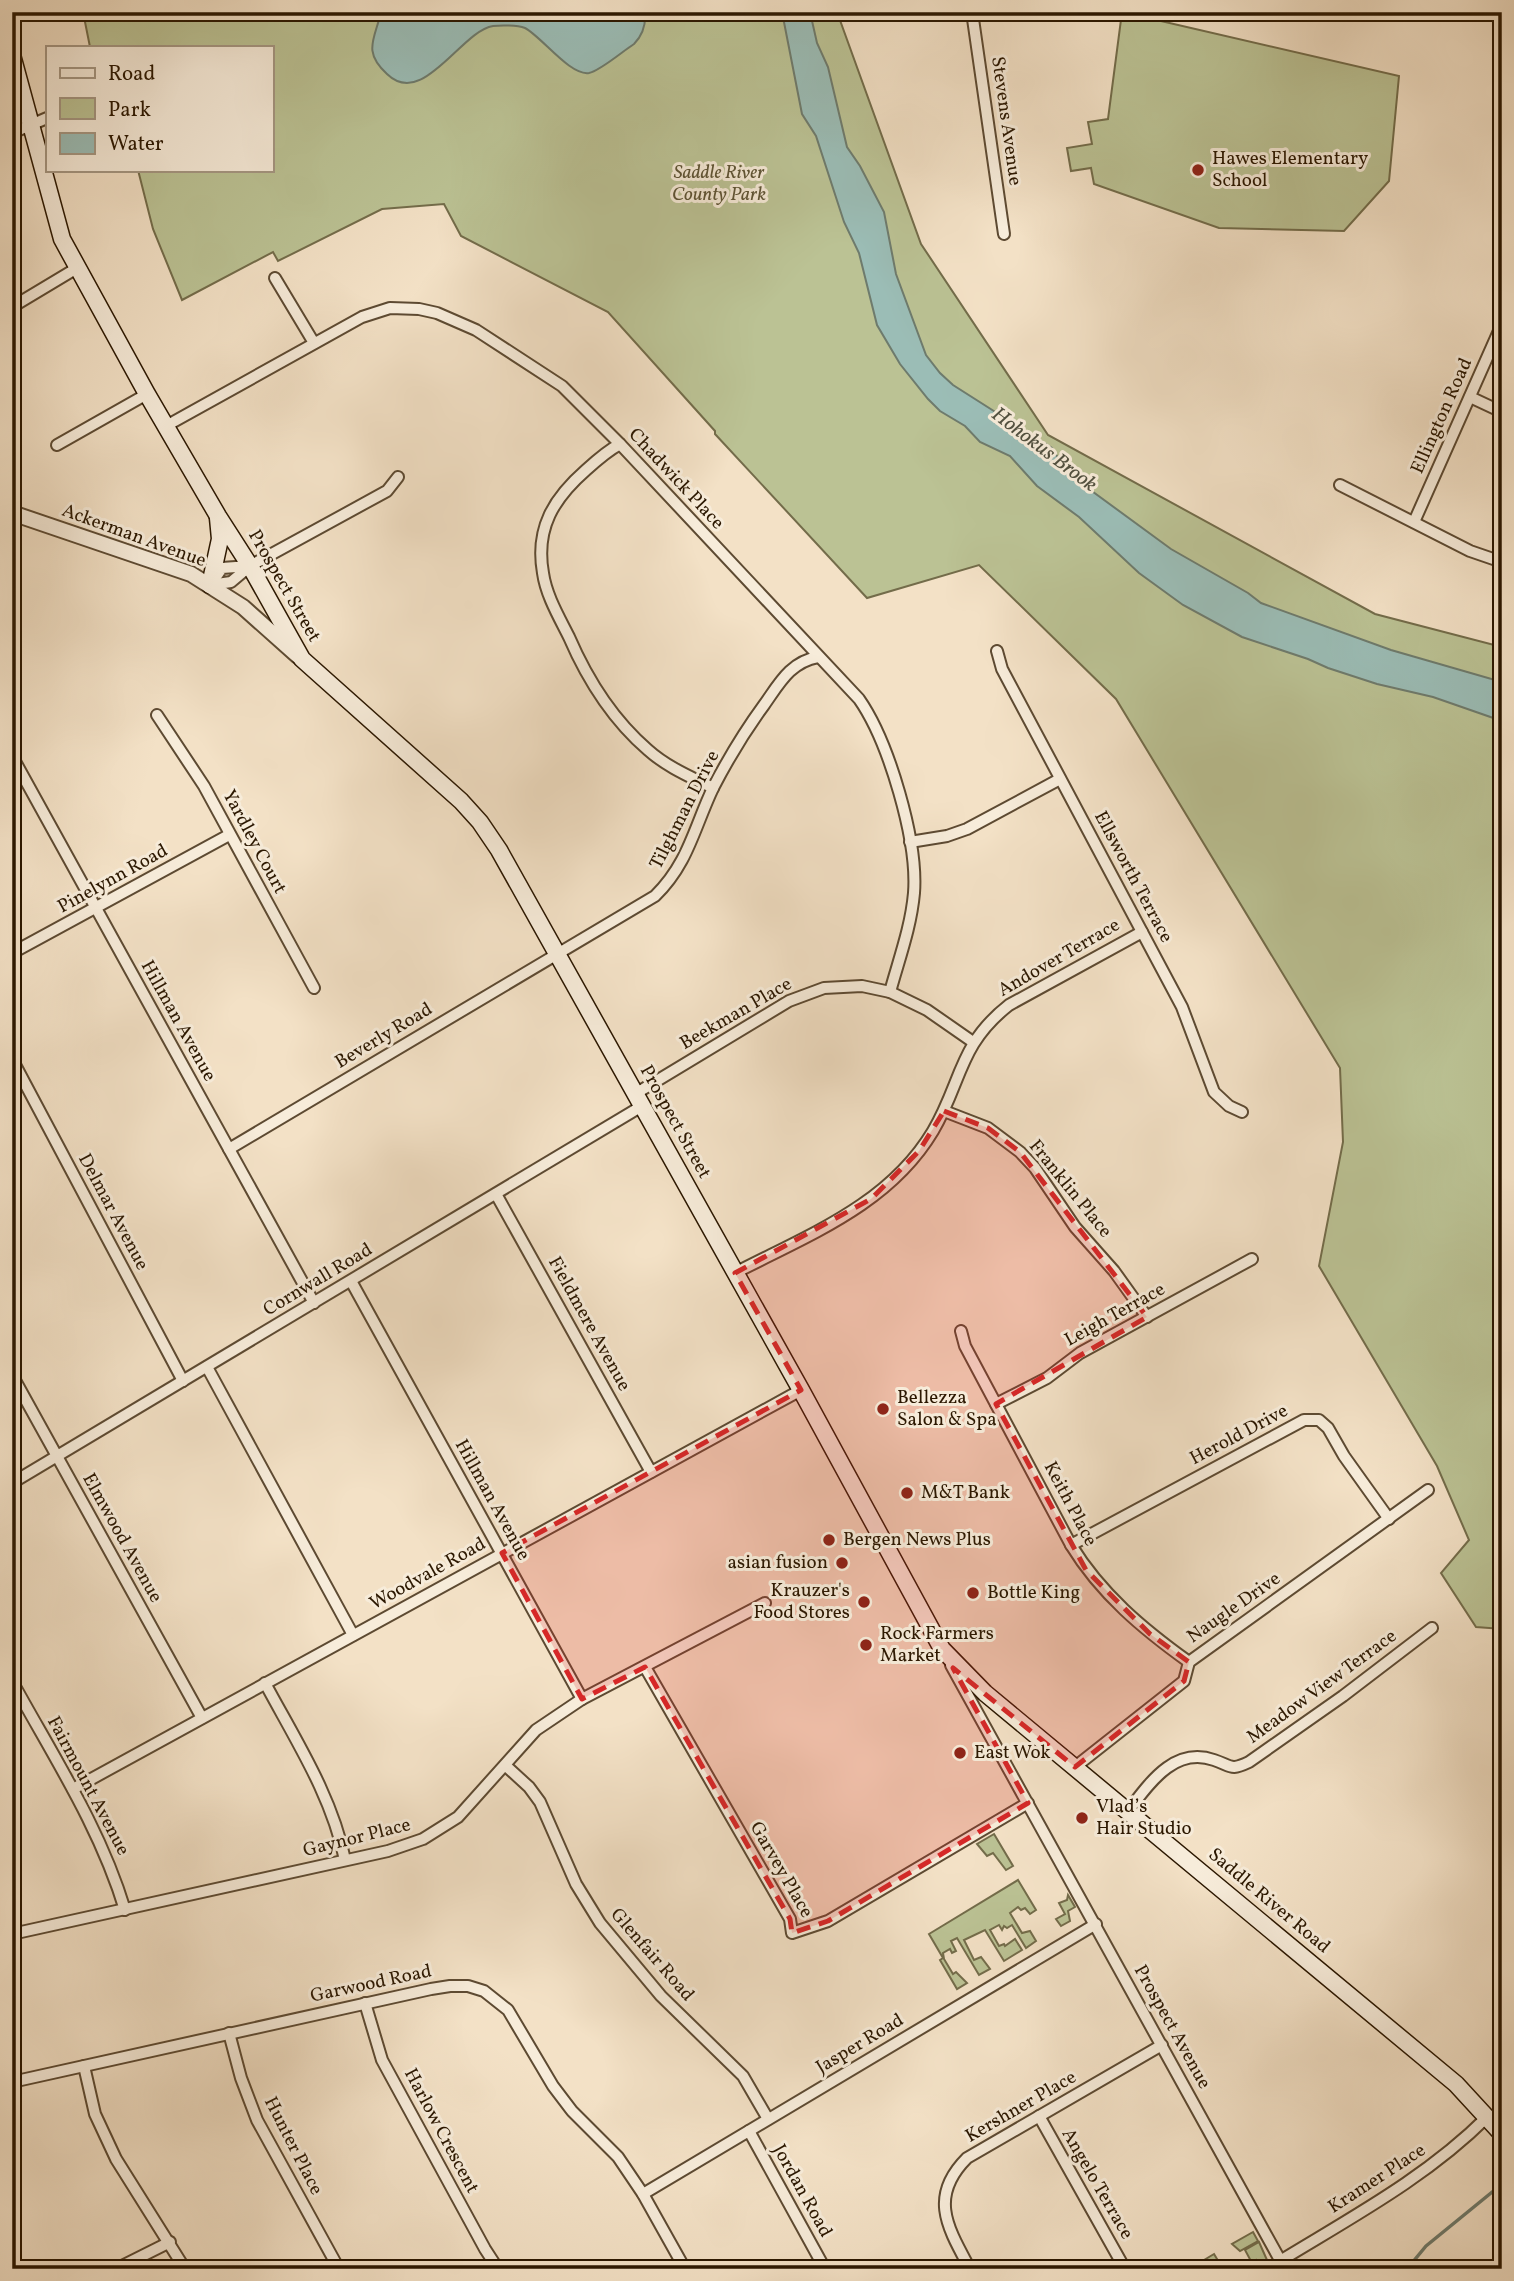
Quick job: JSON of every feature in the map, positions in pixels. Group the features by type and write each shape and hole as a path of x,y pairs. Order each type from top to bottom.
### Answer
{"main road":[{"name":"Prospect Street","path":"12,55 62,239 218,516 250,566 302,659 461,801 480,822 499,850 801,1390 942,1649"},
{"name":"Prospect Street","path":"211,585 220,539 218,516"},
{"name":"Saddle River Road","path":"942,1649 985,1693 1456,2084 1502,2134"}],"street":[{"name":"Stevens Avenue","path":"972,12 1004,234"},
{"path":"1495,12 1502,22"},
{"path":"12,133 46,118"},
{"path":"12,307 77,268"},
{"path":"275,278 314,343"},
{"name":"Chadwick Place","path":"166,426 375,312 405,308 437,313 476,330 539,369 583,406 620,444 859,699 869,713 898,792 910,842 914,877 912,912 890,992"},
{"name":"Ellington Road","path":"1414,523 1502,324"},
{"path":"57,445 148,394"},
{"path":"1470,397 1502,412"},
{"path":"620,444 608,450 568,485 552,507 542,541 542,570 546,586 583,670 607,707 649,751 667,764 713,788"},
{"path":"211,585 222,568 250,566 387,491 398,477"},
{"path":"1340,485 1470,551 1502,562"},
{"name":"Ackerman Avenue","path":"12,513 170,566 211,585 243,607 302,659"},
{"name":"Ellsworth Terrace","path":"997,651 1002,669 1182,1007 1214,1092 1229,1106 1242,1112"},
{"name":"Tilghman Drive","path":"557,954 640,907 668,883 679,869 713,788 751,722 777,683 805,659 818,657"},
{"name":"Yardley Court","path":"157,715 204,786 314,988"},
{"name":"Hillman Avenue","path":"12,756 314,1303"},
{"path":"910,842 947,836 967,829 1060,779"},
{"name":"Pinelynn Road","path":"12,953 229,835"},
{"name":"Andover Terrace","path":"735,1273 851,1213 890,1184 912,1161 933,1131 973,1042 983,1028 1009,1005 1142,932"},
{"name":"Beverly Road","path":"229,1149 557,954"},
{"name":"Beekman Place","path":"639,1100 789,1001 806,993 845,986 862,986 890,992 927,1010 973,1042"},
{"name":"Delmar Avenue","path":"12,1059 183,1381"},
{"name":"Cornwall Road","path":"12,1483 496,1194 639,1100"},
{"name":"Franklin Place","path":"944,1111 988,1128 1020,1152 1035,1168 1075,1227 1114,1271 1147,1317"},
{"name":"Fieldmere Avenue","path":"496,1194 651,1472"},
{"name":"Leigh Terrace","path":"996,1404 1046,1378 1080,1353 1252,1259"},
{"name":"Hillman Avenue","path":"351,1281 582,1699"},
{"name":"Keith Place","path":"961,1331 965,1346 1086,1570 1102,1589 1150,1634 1189,1662"},
{"path":"206,1367 353,1635"},
{"name":"Elmwood Avenue","path":"12,1375 202,1718"},
{"name":"Woodvale Road","path":"73,1788 801,1390"},
{"name":"Herold Drive","path":"1071,1545 1304,1420 1311,1419 1318,1420 1328,1428 1389,1519"},
{"name":"Naugle Drive","path":"1075,1767 1184,1681 1189,1662 1428,1490"},
{"name":"Gaynor Place","path":"12,1934 401,1848 441,1829 471,1805 536,1730 582,1699 765,1603"},
{"name":"Meadow View Terrace","path":"1128,1811 1157,1774 1183,1759 1212,1759 1229,1768 1237,1768 1249,1762 1343,1696 1432,1628"},
{"name":"Prospect Street","path":"942,1649 1028,1803"},
{"name":"Garvey Place","path":"645,1667 790,1919 792,1933 828,1921 1028,1803"},
{"name":"Fairmount Avenue","path":"12,1681 106,1852 125,1910"},
{"path":"265,1683 325,1793 335,1819 345,1860"},
{"name":"Glenfair Road","path":"506,1766 529,1787 540,1802 576,1884 606,1931 661,1996 743,2076 768,2119"},
{"name":"Prospect Avenue","path":"1028,1803 1282,2265"},
{"name":"Jasper Road","path":"643,2194 1096,1924"},
{"name":"Garwood Road","path":"12,2081 365,2003 450,1986 468,1986 498,2000 515,2021 559,2094 618,2157 643,2194 685,2269"},
{"name":"Harlow Crescent","path":"365,2003 382,2060 498,2269"},
{"name":"Hunter Place","path":"229,2033 241,2078 257,2120 339,2269"},
{"name":"Kershner Place","path":"970,2269 949,2230 944,2201 951,2177 967,2158 1162,2045"},
{"path":"84,2066 95,2114 111,2149 185,2269"},
{"name":"Angelo Terrace","path":"1039,2116 1125,2269"},
{"name":"Kramer Place","path":"1282,2265 1423,2172 1467,2137 1487,2117"},
{"name":"Jordan Road","path":"749,2131 825,2269"},
{"path":"116,2269 170,2242"}],"highlighted area":[{"path":"944,1111 988,1128 1020,1152 1147,1317 996,1404 1086,1570 1150,1634 1189,1662 1184,1681 1075,1767 953,1668 1028,1803 828,1921 792,1933 790,1919 645,1667 582,1699 502,1553 801,1390 735,1273 871,1199 919,1151"}],"green space":[{"name":"Saddle River County Park","path":"83,12 837,12 921,244 1048,435 1375,614 1502,647 1502,1629 1476,1627 1441,1573 1469,1540 1437,1466 1319,1266 1343,1142 1340,1068 1116,699 979,565 867,598 715,434 608,312 461,236 444,204 382,209 278,261 273,252 182,300 153,229 139,172 273,172 273,46 90,46"},
{"path":"1122,12 1399,76 1389,181 1344,231 1219,228 1094,184 1091,168 1071,171 1067,148 1092,144 1088,122 1108,119"},
{"path":"994,1834 1013,1866 1006,1870 993,1853 987,1856 977,1844"},
{"path":"1018,1880 1036,1910 1030,1914 1025,1908 1021,1910 1018,1907 1010,1913 1022,1933 1030,1931 1036,1941 1026,1948 1012,1925 1007,1928 1004,1926 1002,1930 999,1925 990,1930 999,1946 1005,1946 1015,1939 1022,1950 1004,1961 985,1930 964,1940 974,1960 981,1957 990,1969 979,1975 957,1938 951,1941 956,1951 952,1953 950,1949 943,1953 944,1959 953,1974 956,1972 967,1983 957,1989 929,1934"},
{"path":"1068,1895 1075,1907 1068,1911 1070,1921 1061,1926 1056,1919 1065,1914 1059,1903 1067,1900"},
{"path":"1253,2232 1258,2241 1240,2251 1232,2244"},
{"path":"1259,2242 1271,2269 1261,2269 1256,2260 1252,2263 1245,2250"},
{"path":"1214,2254 1223,2269 1203,2269 1199,2263"}],"water":[{"path":"381,12 645,12 645,16 641,34 634,44 589,73 573,68 525,28 500,25 481,31 428,76 414,82 401,82 379,66 373,51 372,44"},
{"name":"Hohokus Brook","path":"782,12 810,12 817,43 828,67 847,147 884,212 896,274 926,355 940,373 953,385 1052,448 1060,461 1085,486 1171,549 1261,603 1391,650 1502,682 1502,721 1433,697 1377,684 1242,637 1183,605 1139,573 1079,517 1037,486 1010,456 980,442 965,426 940,411 900,364 877,325 859,253 844,222 816,136 802,114"}],"waterway":[{"path":"1407,2269 1426,2246 1502,2184"}],"place":[{"name":"Hawes Elementary School","path":"1198,170"},
{"name":"Bellezza Salon & Spa","path":"883,1409"},
{"name":"M&T Bank","path":"907,1493"},
{"name":"Bergen News Plus","path":"829,1540"},
{"name":"asian fusion","path":"842,1563"},
{"name":"Bottle King","path":"973,1593"},
{"name":"Krauzer's Food Stores","path":"864,1602"},
{"name":"Rock Farmers Market","path":"866,1645"},
{"name":"East Wok","path":"960,1753"},
{"name":"Vlad’s Hair Studio","path":"1082,1818"}]}
